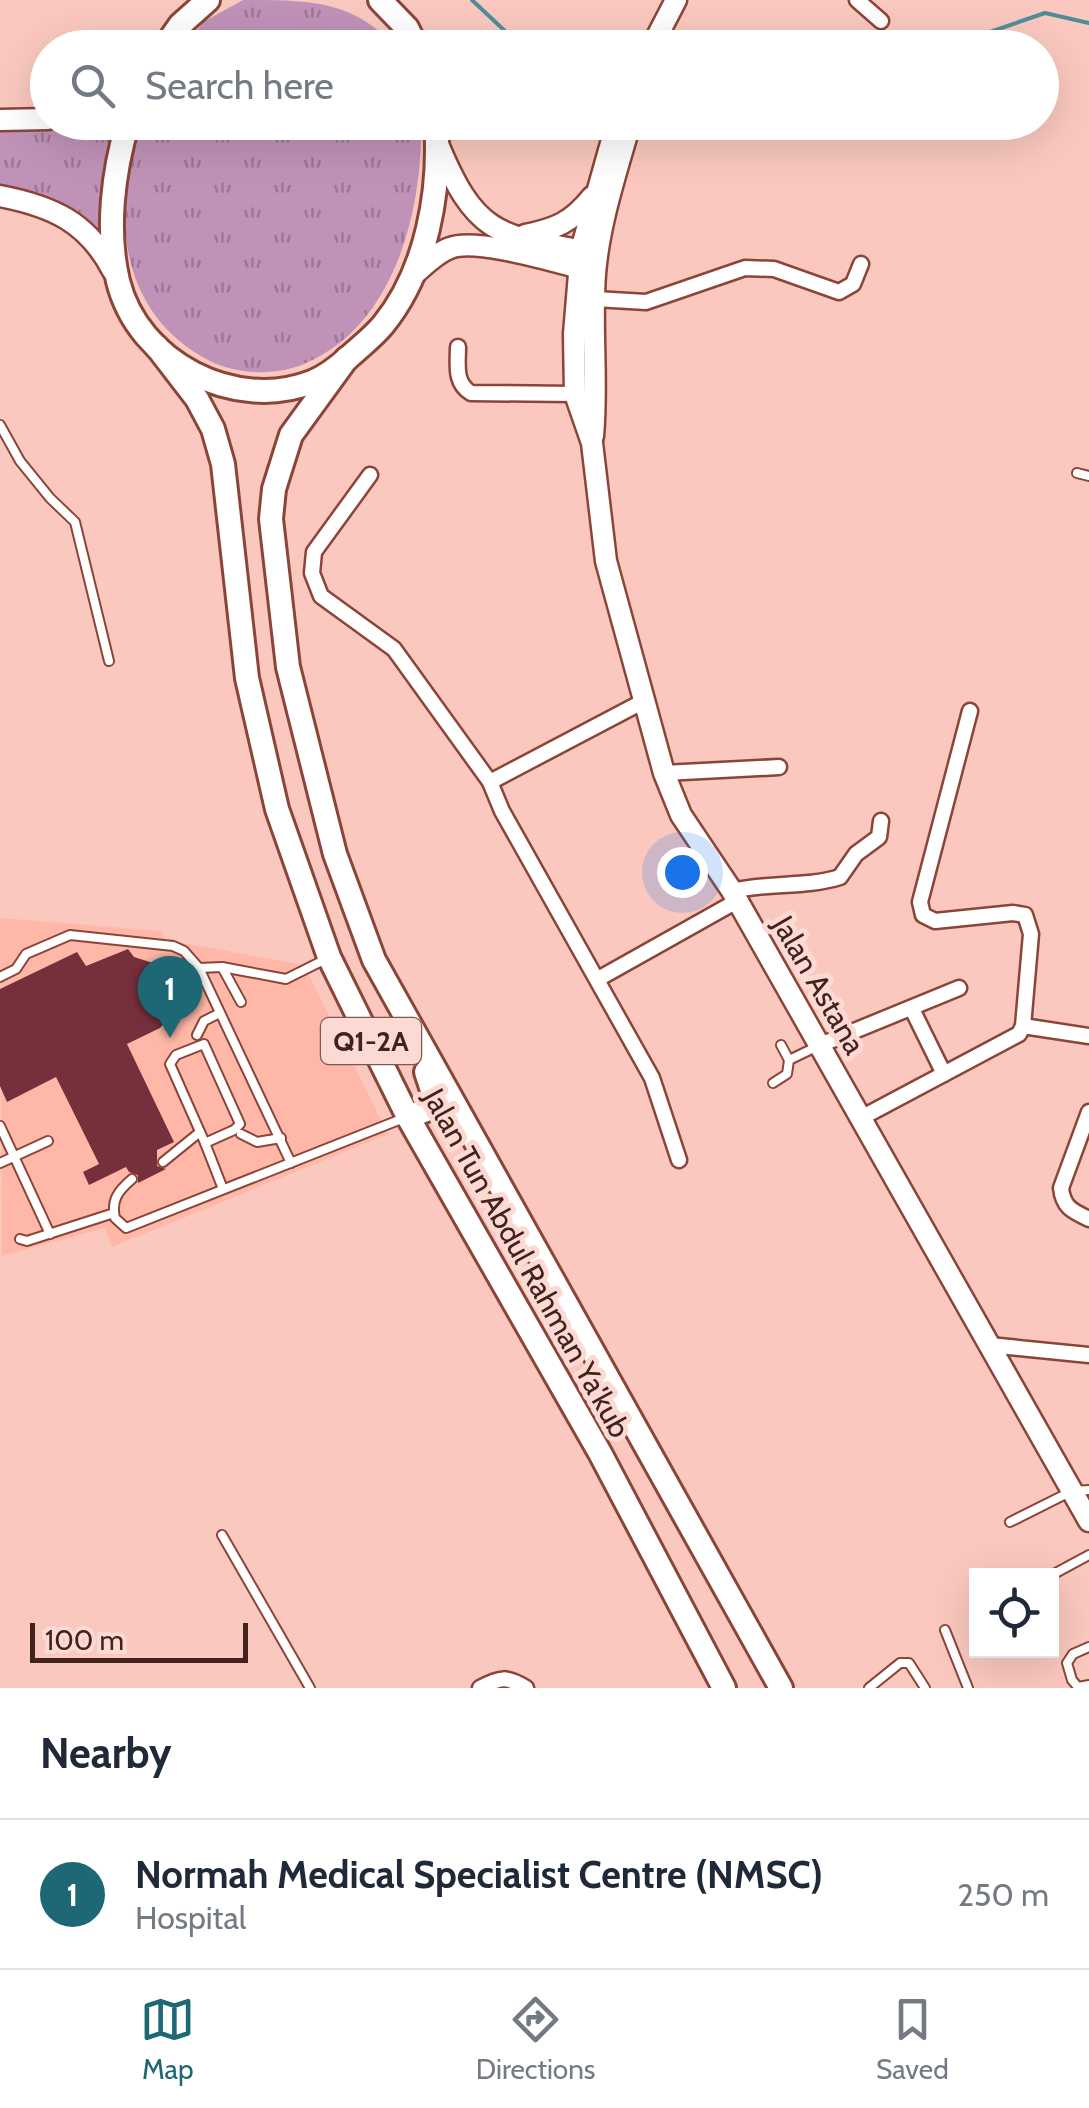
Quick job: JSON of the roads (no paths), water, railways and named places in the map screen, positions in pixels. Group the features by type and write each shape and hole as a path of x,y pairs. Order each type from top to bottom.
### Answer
{"main road":[{"path":"176,30 208,0"},
{"path":"380,0 407,30"},
{"path":"404,0 412,30"},
{"path":"660,30 676,0"},
{"path":"0,120 30,119"},
{"path":"118,282 113,197 123,140"},
{"path":"157,347 194,375 240,390 273,390 312,382 347,358 384,325 412,276 430,216 436,140"},
{"path":"439,140 454,183 469,208 494,227 588,261"},
{"name":"Jalan Astana","path":"618,140 595,194 588,261 574,334 576,394 592,443 606,562 664,773 681,814 735,896 989,1345 1080,1491 1089,1521"},
{"name":"Jalan Astana","path":"592,443 597,396 595,298 588,261 609,197 621,140"},
{"path":"518,236 557,228 577,216 595,194"},
{"path":"0,196 30,202 68,218 101,248 118,282"},
{"path":"412,276 450,247 470,246 588,261"},
{"path":"538,257 565,282 571,295 574,334"},
{"name":"Jalan Tun Abdul Rahman Ya'kub","path":"118,282 136,321 197,399 223,464 247,678 277,808 330,957 408,1117 600,1453 724,1688"},
{"name":"Jalan Tun Abdul Rahman Ya'kub","path":"347,358 291,435 278,474 271,519 288,667 336,854 374,960 781,1688"},
{"path":"374,960 382,986 433,1086 435,1099 428,1109 408,1117"}],"street":[{"path":"857,0 880,21"},
{"path":"595,298 646,302 745,268 774,268 839,292 853,284 860,264"},
{"path":"458,346 458,378 472,392 576,394"},
{"path":"370,475 314,552 312,573 321,596 394,648 490,782 502,811 652,1078 679,1160"},
{"path":"490,782 644,701"},
{"path":"859,1119 1019,1034 1023,1026 1031,934 1025,916 1012,913 935,921 923,915 920,902 970,711"},
{"path":"664,773 779,767"},
{"path":"598,978 757,884 808,883 840,876 856,854 879,837 881,821"},
{"path":"820,1045 960,988"},
{"path":"912,1009 944,1074"},
{"path":"1023,1026 1089,1036"},
{"path":"1089,1112 1061,1188 1062,1200 1069,1210 1089,1219"},
{"path":"989,1345 1089,1356"},
{"path":"480,1688 499,1677 511,1678 526,1688"}],"lane":[{"path":"0,425 20,461 75,522 109,661"},
{"path":"1077,473 1089,476"},
{"path":"0,977 16,969 26,954 70,935 173,946 184,951 199,968 292,1163"},
{"path":"199,968 222,966 286,979 330,957"},
{"path":"222,966 241,1002"},
{"path":"197,1035 200,1025 220,1013"},
{"path":"205,1143 240,1124 204,1044 176,1055 170,1064 224,1189"},
{"path":"773,1083 787,1074 789,1060 781,1044"},
{"path":"789,1060 820,1045"},
{"path":"132,1179 116,1196 114,1213 117,1223 131,1228 408,1117"},
{"path":"0,1126 50,1234"},
{"path":"163,1162 200,1132"},
{"path":"241,1134 257,1142 281,1138"},
{"path":"0,1162 48,1141"},
{"path":"20,1239 27,1241 114,1213"},
{"path":"1010,1522 1080,1491"},
{"path":"222,1534 310,1688"},
{"path":"1059,1571 1089,1555"},
{"path":"945,1630 968,1688"},
{"path":"1089,1647 1073,1654 1067,1663 1078,1687 1089,1685"},
{"path":"869,1688 900,1662 909,1663 925,1688"}],"waterway":[{"path":"472,0 504,30"},
{"path":"995,30 1045,13 1089,23"}],"place":[{"name":"Normah Medical Specialist Centre (NMSC)","path":"170,1038"}]}
